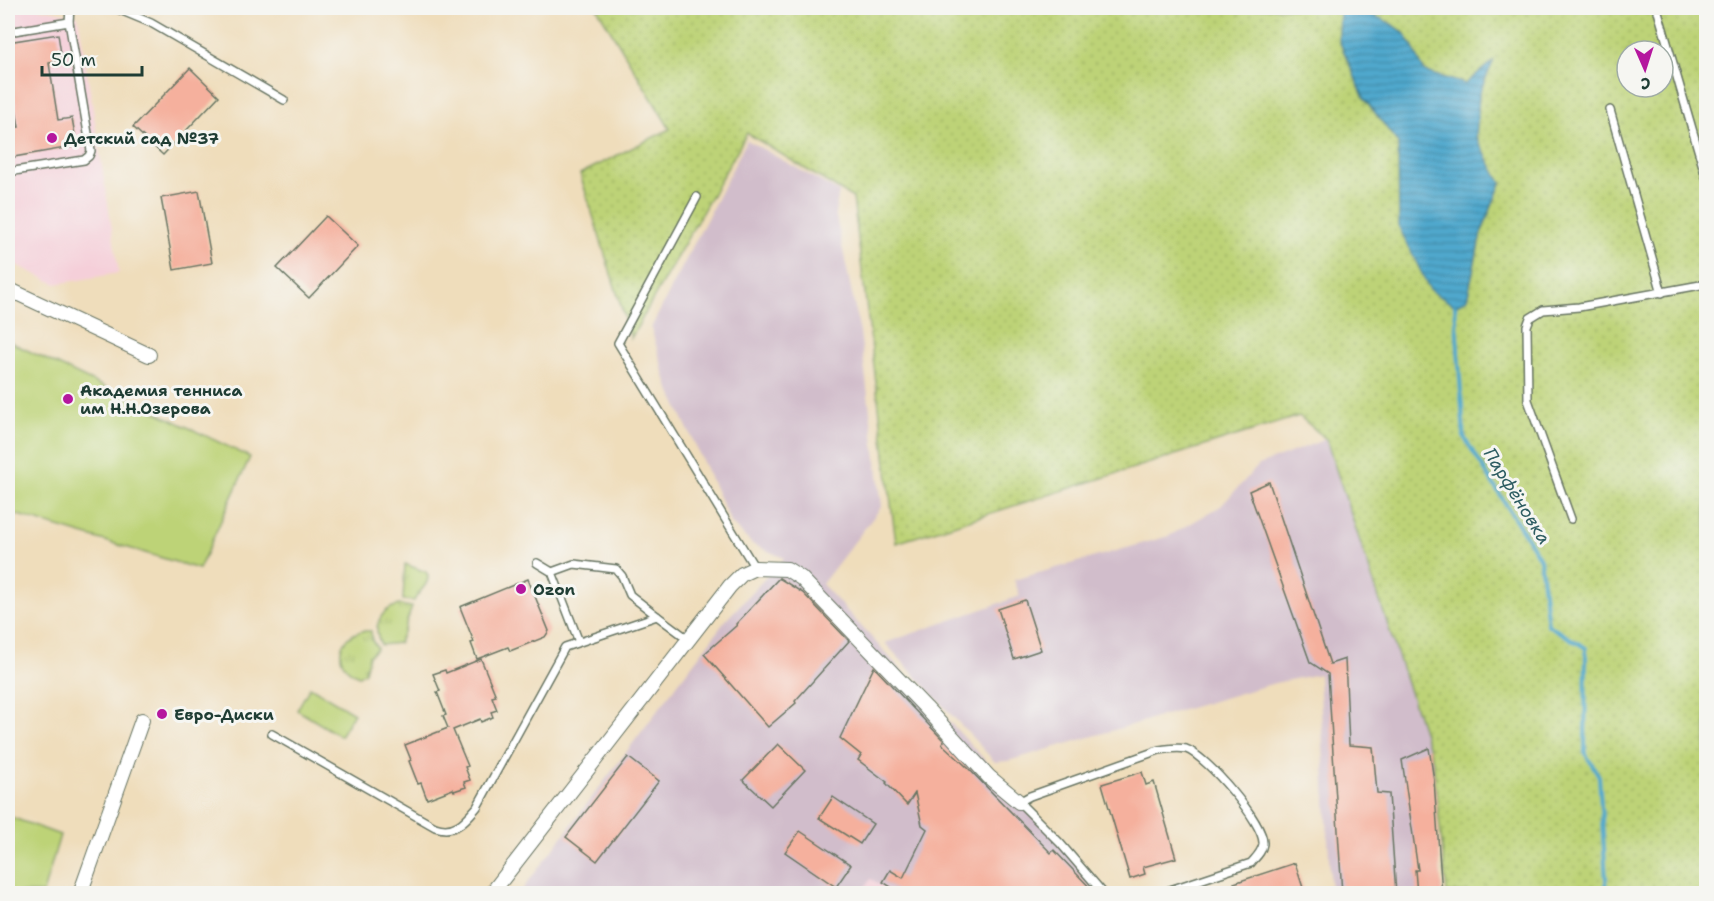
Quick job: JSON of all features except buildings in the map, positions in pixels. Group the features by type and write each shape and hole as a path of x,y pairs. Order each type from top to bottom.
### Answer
{"street":[{"path":"8,290 149,355"},
{"path":"491,894 730,586 742,574 755,568 788,569 801,578 989,777 1019,802"},
{"path":"80,894 142,720"}],"lane":[{"path":"8,172 84,160 91,151 69,22 70,8"},
{"path":"116,8 151,23 284,100"},
{"path":"1657,8 1707,177"},
{"path":"8,32 69,22"},
{"path":"1610,110 1662,293"},
{"path":"697,197 618,342 755,568"},
{"path":"1571,519 1528,400 1527,326 1530,318 1543,310 1579,307 1707,284"},
{"path":"537,562 552,572 579,642"},
{"path":"552,572 574,564 616,568 630,596 688,639"},
{"path":"272,734 435,827 442,830 454,828 463,823 477,807 565,647 657,616"},
{"path":"1104,894 1060,843 1019,802 1029,796 1159,750 1188,749 1235,792 1257,822 1263,842 1260,853 1251,863 1158,894"}],"shaded area":[{"name":"Детский сад №37","path":"8,8 38,8 78,16 119,273 56,284 8,261"},
{"path":"747,140 839,192 835,212 860,332 882,506 822,584 1108,893 895,893 871,879 860,894 519,894 726,620 784,558 752,544 731,523 668,386 651,328"},
{"path":"1326,439 1433,761 1442,893 1331,893 1319,674 1275,683 1008,761 995,762 885,643 1020,596 1014,580 1169,536 1221,506 1259,465"},
{"path":"871,878 895,893 860,894"}],"green space":[{"path":"597,8 1340,8 1339,40 1364,98 1398,143 1400,182 1467,299 1481,234 1501,183 1476,137 1479,94 1493,61 1465,84 1425,72 1403,31 1351,8 1706,8 1706,893 1447,893 1433,761 1326,439 1299,416 896,543 853,198 747,133 631,338 580,174 670,129"},
{"name":"Академия тенниса им Н.Н.Озерова","path":"8,341 250,457 199,569 8,512"},
{"path":"405,564 426,572 428,575 427,582 414,601 403,600"},
{"path":"399,605 412,607 399,643 381,645 377,632 379,620 386,611"},
{"path":"363,631 371,631 372,640 377,648 369,656 365,672 359,676 345,666 341,652 347,639"},
{"path":"310,687 354,713 340,736 297,710"},
{"path":"8,816 60,835 43,893 8,893"}],"water":[{"path":"1340,8 1372,15 1402,31 1425,72 1465,84 1494,60 1479,94 1476,137 1501,183 1481,234 1467,299 1455,306 1430,290 1399,227 1398,143 1364,98 1339,40"}],"waterway":[{"name":"Парфёновка","path":"1455,306 1464,437 1540,559 1548,625 1586,648 1585,753 1599,776 1607,894"}],"place":[{"name":"Детский сад №37","path":"52,138"},
{"name":"Академия тенниса им Н.Н.Озерова","path":"68,399"},
{"name":"Ozon","path":"521,589"},
{"name":"Евро-Диски","path":"162,714"}]}
